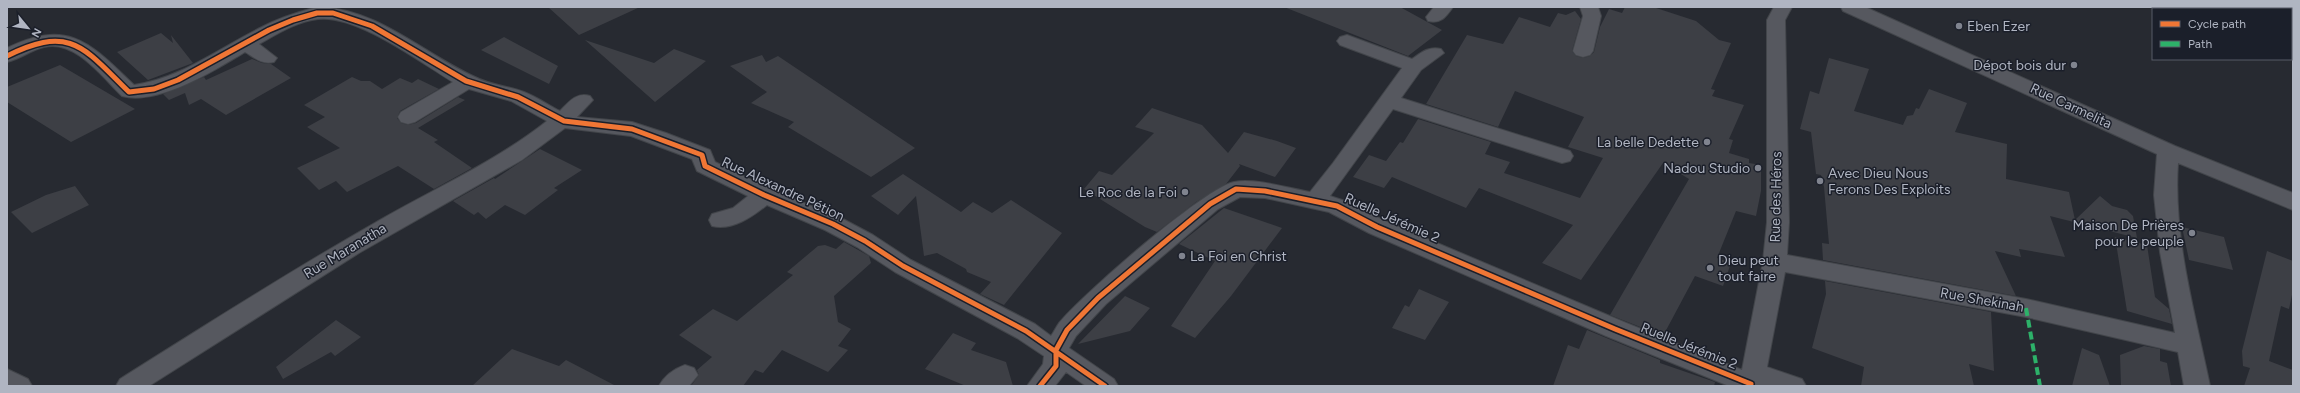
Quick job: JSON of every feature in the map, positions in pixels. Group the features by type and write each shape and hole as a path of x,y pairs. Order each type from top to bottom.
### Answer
{"street":[{"path":"1583,51 1592,16 1589,7"},
{"name":"Rue des Héros","path":"1751,381 1775,261 1778,222 1776,20 1783,7"},
{"name":"Rue Carmelita","path":"1850,7 2168,151 2293,202"},
{"name":"Rue Alexandre Pétion","path":"7,56 38,42 50,40 65,41 80,48 129,92 150,97 247,44 295,20 318,13 336,13 362,23 467,82 525,100 564,121 631,129 671,142 702,155 705,166 764,196 833,224 865,241 903,266 1026,332 1056,350 1105,386"},
{"path":"1346,41 1414,66"},
{"path":"247,44 267,58"},
{"path":"1315,200 1341,168 1414,66 1434,53"},
{"path":"408,117 467,82"},
{"name":"Rue Maranatha","path":"129,386 338,254 466,183 564,121 583,100"},
{"path":"1389,101 1562,156"},
{"path":"2168,151 2165,195 2172,252 2188,345 2197,386"},
{"name":"Ruelle Jérémie 2","path":"1040,386 1056,366 1056,350 1067,330 1098,298 1210,204 1236,189 1265,191 1315,200 1336,206 1377,227 1661,349 1751,381 1794,386"},
{"path":"720,220 741,214 764,196"},
{"name":"Rue Shekinah","path":"1775,261 1810,269 2026,308 2188,345"},
{"path":"7,379 19,386"}],"building":[{"path":"548,7 640,7 579,35"},
{"path":"1284,7 1400,7 1442,30 1408,56"},
{"path":"1625,7 1653,7 1696,21 1719,40 1731,43 1711,89 1715,90 1712,96 1744,105 1729,139 1733,140 1729,153 1749,159 1749,163 1761,165 1761,191 1756,216 1736,211 1717,258 1731,263 1723,286 1695,276 1663,336 1610,315 1689,179 1663,163 1581,280 1542,263 1573,225 1479,188 1466,208 1392,177 1384,188 1353,177 1369,155 1386,161 1400,142 1403,143 1418,119 1491,142 1485,154 1510,162 1504,173 1580,198 1603,158 1568,147 1584,117 1515,91 1498,127 1426,104 1467,35 1503,44 1519,17 1550,27 1558,13 1566,15 1575,11 1581,19 1572,51 1576,56 1583,58 1590,56 1594,52 1600,27 1609,9 1622,13"},
{"path":"161,33 173,43 171,35 193,63 148,80 117,52"},
{"path":"504,37 558,66 549,84 481,50"},
{"path":"585,40 654,63 674,49 706,61 655,102"},
{"path":"762,55 766,62 778,56 915,148 871,177 788,127 794,122 751,103 767,92 730,66"},
{"path":"1829,58 1869,69 1854,111 1903,125 1907,116 1913,115 1916,108 1919,109 1929,89 1967,103 1955,132 2007,144 2006,179 2069,192 2075,220 2100,196 2112,206 2127,210 2133,216 2137,238 2050,216 2065,257 2019,249 2021,257 1995,251 2016,296 1823,260 1822,243 1829,244 1824,187 1821,175 1816,174 1811,132 1800,129 1810,91 1819,94"},
{"path":"252,59 262,63 271,64 291,78 226,115 201,99 189,105 185,93 169,100 163,94 204,77 206,80"},
{"path":"60,65 135,109 71,142 7,102 7,87"},
{"path":"352,77 361,81 370,81 382,89 400,78 412,83 418,79 439,89 400,111 397,118 401,123 408,125 416,123 458,97 465,100 418,128 438,140 434,142 472,168 434,189 398,166 347,192 336,181 319,190 297,168 340,148 307,127 325,117 304,105"},
{"path":"1152,108 1202,125 1228,153 1244,132 1296,148 1275,177 1239,164 1240,166 1226,184 1196,202 1157,232 1145,227 1084,189 1099,171 1112,175 1154,133 1135,127"},
{"path":"540,149 582,170 554,188 558,190 525,215 505,205 486,219 478,212 474,215 453,201 494,178 495,179"},
{"path":"903,174 961,212 973,202 992,213 1011,200 1062,233 1004,305 980,294 991,282 967,272 966,269 937,253 924,256 916,196 898,215 871,196"},
{"path":"75,186 89,205 32,233 11,212 46,195"},
{"path":"1224,208 1282,228 1231,296 1195,338 1171,326 1215,261 1179,244"},
{"path":"2182,227 2224,237 2233,270 2189,260"},
{"path":"2115,237 2147,245 2155,297 2169,309 2172,324 2127,311"},
{"path":"844,242 869,256 871,263 834,296 838,322 851,329 838,346 848,350 828,372 782,350 763,373 755,370 743,386 691,386 699,375 697,370 712,357 679,335 713,309 737,321 793,275 787,272 818,246 825,245 836,249"},
{"path":"2267,251 2293,261 2293,290 2289,309 2281,306 2269,361 2293,370 2293,386 2244,386 2250,368 2243,366 2242,351"},
{"path":"1825,281 1991,312 1994,371 1969,364 1974,386 1861,386 1864,367 1812,348 1826,294"},
{"path":"1419,289 1449,302 1425,340 1392,328 1405,305 1409,307"},
{"path":"1125,296 1150,308 1130,331 1078,344"},
{"path":"336,320 361,337 335,356 331,352 283,379 276,367"},
{"path":"1587,330 1660,360 1660,363 1715,382 1714,386 1553,386 1568,345 1579,349"},
{"path":"953,333 976,343 971,350 1006,362 1013,386 966,386 925,369"},
{"path":"2144,346 2160,349 2160,361 2167,363 2171,386 2121,386 2120,355"},
{"path":"2082,348 2099,355 2110,386 2072,386"},
{"path":"512,349 559,366 566,360 616,386 472,386"}],"marked path":[{"path":"2026,308 2040,386"}],"cycle path":[{"path":"7,56 39,42 53,40 69,42 97,61 129,92 154,89 178,80 201,69 269,30 293,20 317,13 333,13 351,18 372,26 393,37 466,81 518,97 564,121 641,131 702,155 705,166 764,195 833,224 865,241 903,266 1026,331 1105,386"},
{"path":"1040,386 1056,366 1056,350 1067,330 1098,298 1210,204 1236,189 1265,191 1315,200 1337,206 1377,227 1615,329 1751,384"}],"place":[{"name":"Eben Ezer","path":"1959,26"},
{"name":"Dépot bois dur","path":"2074,65"},
{"name":"La belle Dedette","path":"1707,142"},
{"name":"Nadou Studio","path":"1758,168"},
{"name":"Avec Dieu Nous Ferons Des Exploits","path":"1820,181"},
{"name":"Le Roc de la Foi","path":"1185,192"},
{"name":"Maison De Prières pour le peuple","path":"2192,233"},
{"name":"La Foi en Christ","path":"1182,256"},
{"name":"Dieu peut tout faire","path":"1710,268"}]}
